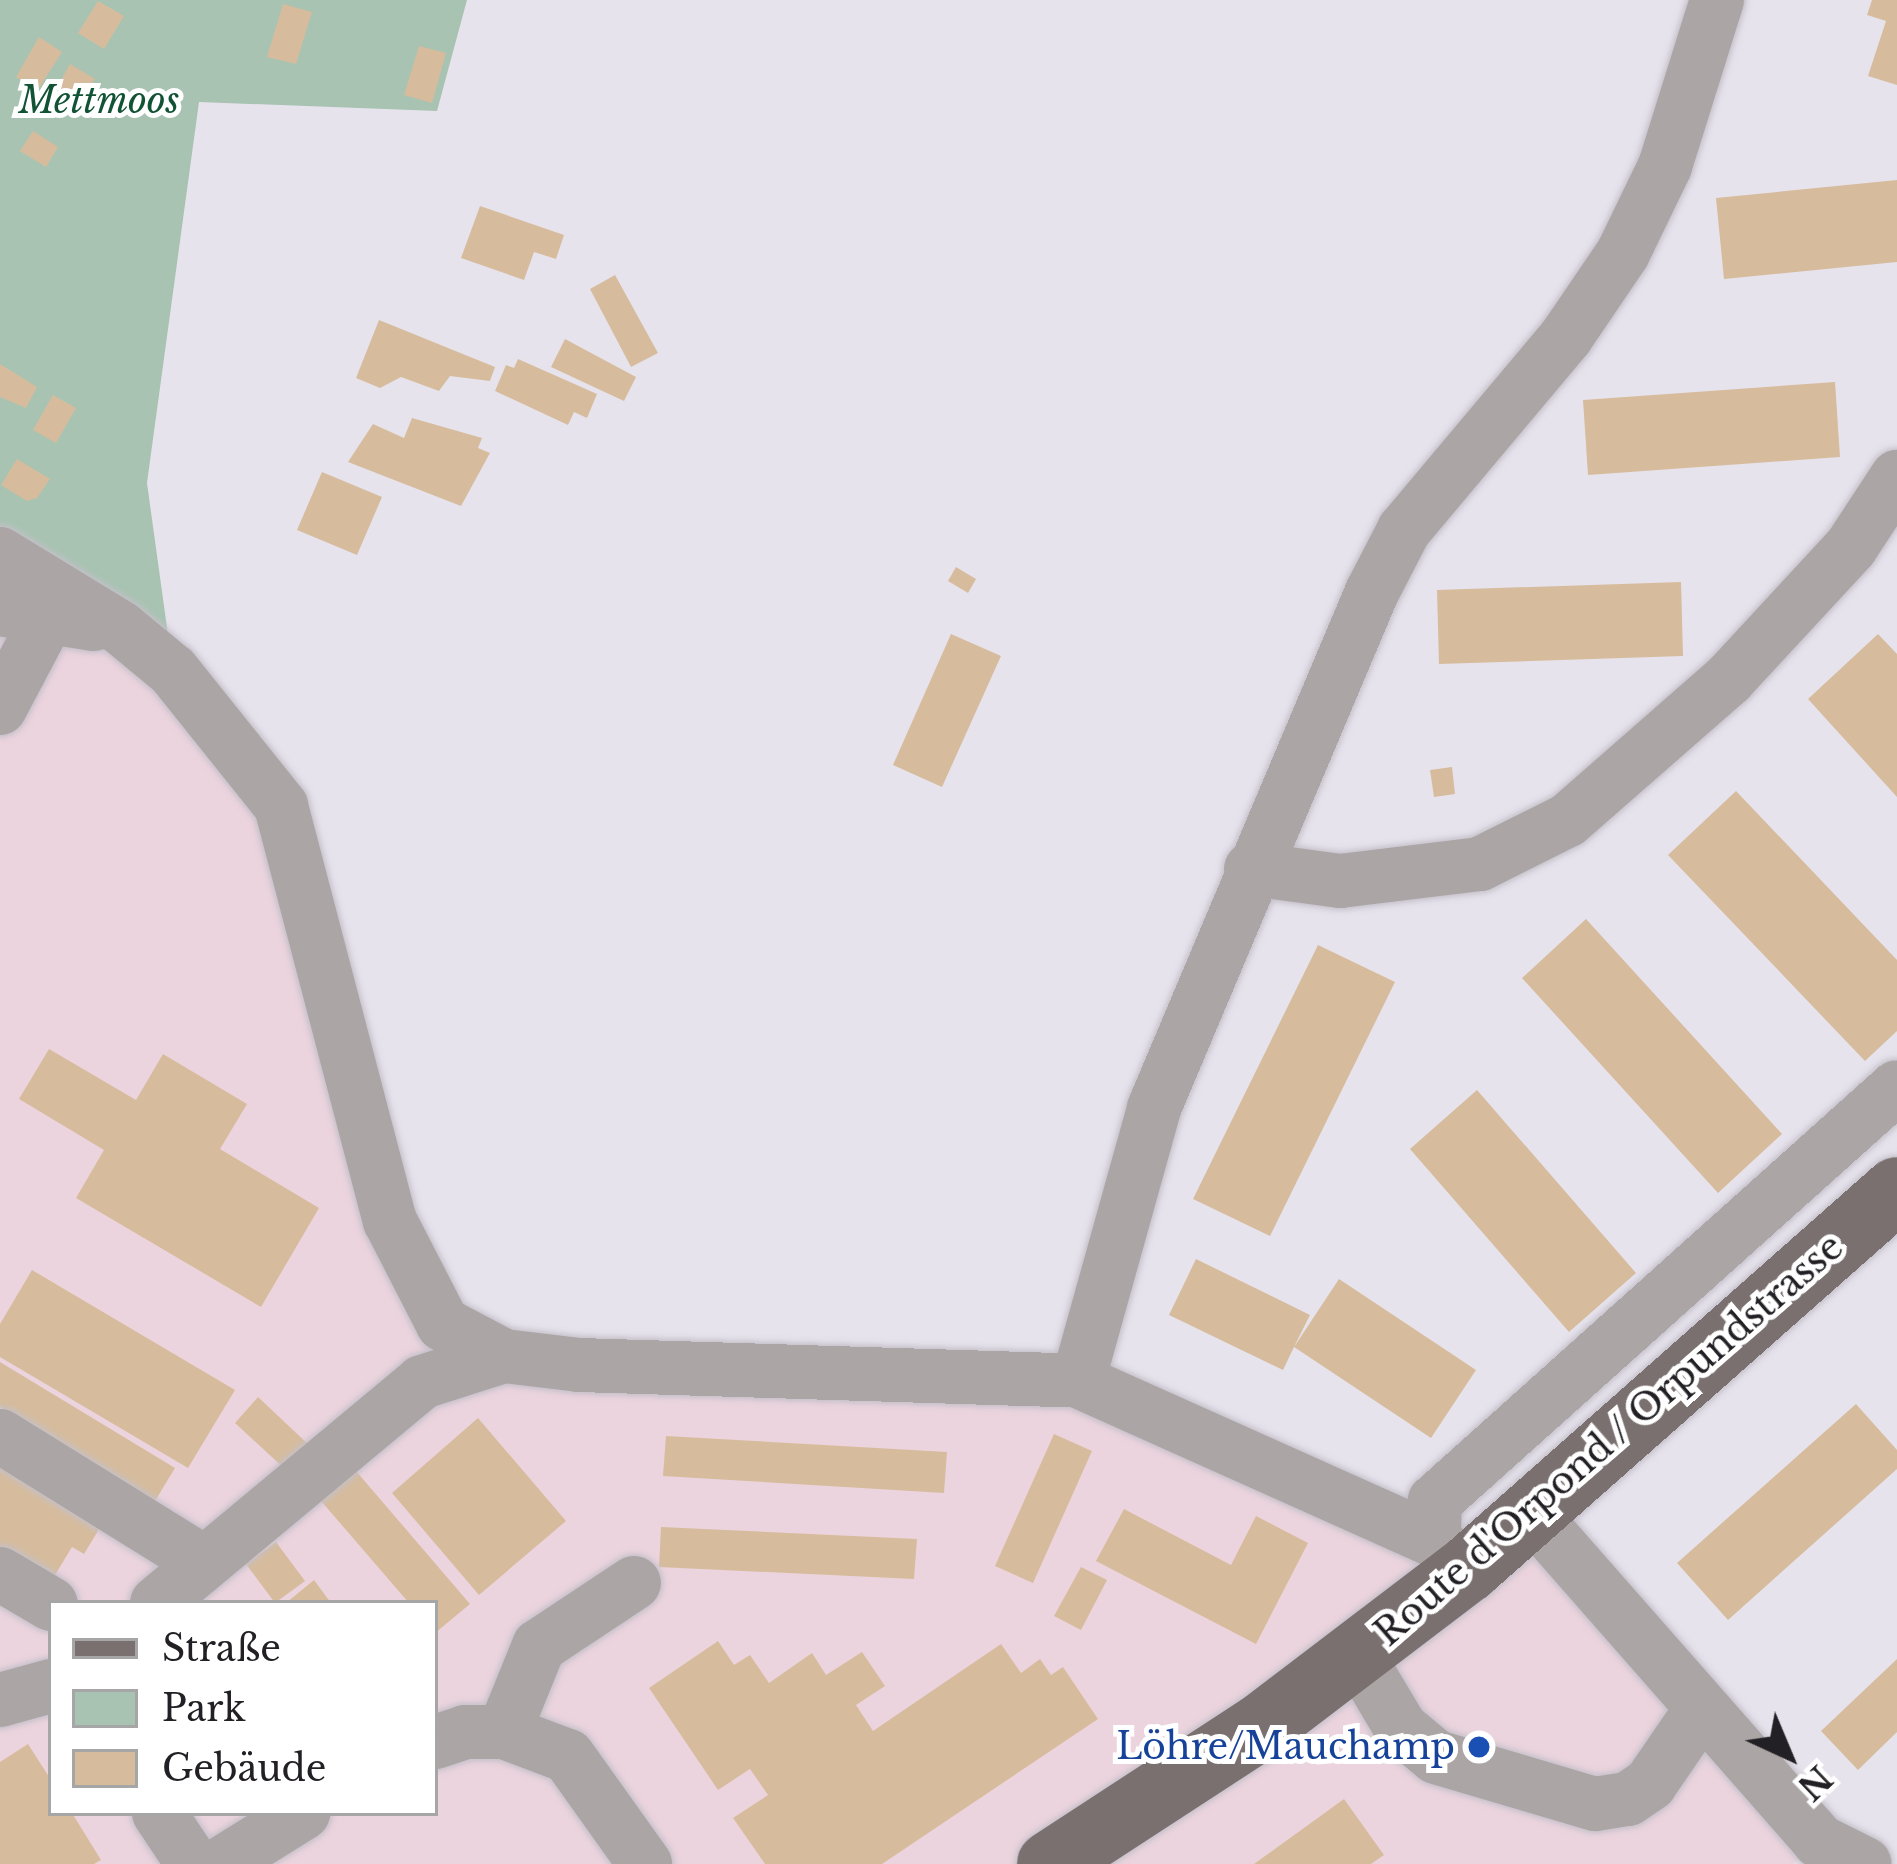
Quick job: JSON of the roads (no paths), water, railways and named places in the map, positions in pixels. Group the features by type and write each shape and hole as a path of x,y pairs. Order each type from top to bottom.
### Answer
{"main road":[{"name":"Route d'Orpond / Orpundstrasse","path":"1066,1860 1358,1655 1451,1554 1533,1515 1897,1190"}],"street":[{"path":"1078,1381 1154,1108 1251,868 1404,530 1566,337 1623,253 1664,166 1718,0"},
{"path":"1251,868 1340,881 1480,865 1568,820 1728,680 1851,547 1897,477"},
{"path":"0,554 121,628 172,671 281,806 390,1221 442,1324 503,1356"},
{"path":"0,708 24,613 121,628"},
{"name":"Route d'Orpond / Orpundstrasse","path":"1451,1554 1435,1501 1897,1087"},
{"path":"161,1600 422,1382 503,1356 1078,1381 1451,1554"},
{"path":"0,1436 203,1562"},
{"path":"1533,1515 1700,1711 1820,1840 1864,1864"},
{"path":"0,1574 48,1602"},
{"path":"504,1732 539,1646 634,1583"},
{"path":"1358,1655 1401,1728 1436,1757 1595,1804 1628,1799 1650,1784 1700,1711"},
{"path":"0,1700 48,1687"},
{"path":"438,1741 465,1732 504,1732 568,1756 645,1864"},
{"path":"161,1816 193,1864"},
{"path":"221,1864 298,1816"},
{"path":"1876,1864 1897,1850"}],"place":[{"name":"Löhre/Mauchamp","path":"1479,1747"}],"park label":[{"name":"Mettmoos","path":"99,101"}]}
